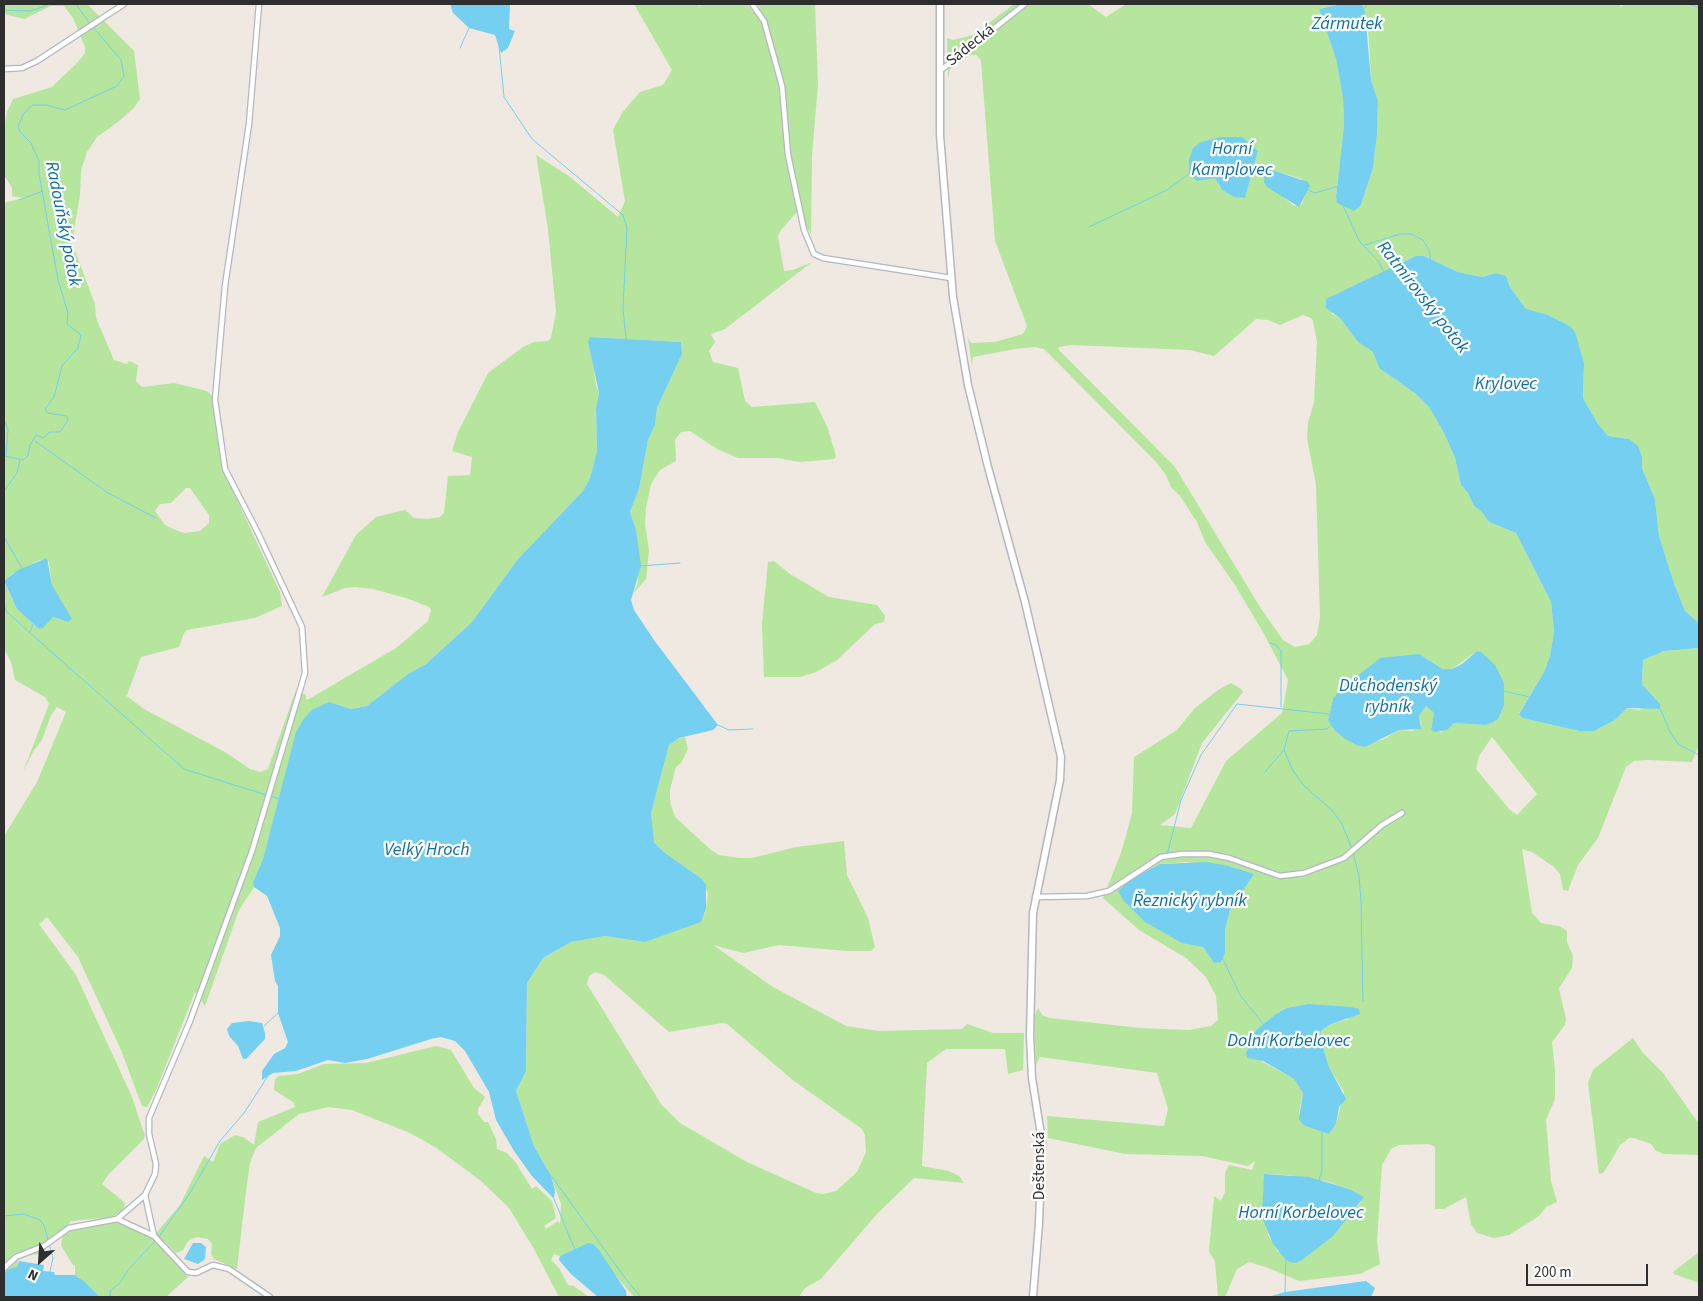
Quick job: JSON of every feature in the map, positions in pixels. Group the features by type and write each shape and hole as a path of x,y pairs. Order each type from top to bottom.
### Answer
{"main road":[{"name":"Deštenská","path":"940,4 940,135 951,278 968,385 1025,602 1061,757 1060,780 1035,896 1030,1035 1032,1078 1042,1140 1039,1223 1033,1297"}],"street":[{"path":"4,68 22,68 37,62 124,4"},
{"path":"4,1268 16,1257 48,1243 69,1228 117,1219 145,1195 155,1174 156,1164 149,1134 150,1118 190,1021 252,850 305,673 302,627 258,533 225,469 214,400 225,286 249,124 259,4"},
{"path":"752,4 764,21 782,86 788,155 804,230 814,254 823,258 951,278"},
{"name":"Sádecká","path":"941,70 1025,4"},
{"path":"1035,896 1087,896 1109,891 1161,858 1182,854 1209,854 1230,858 1280,876 1304,873 1344,858 1370,835 1402,813"},
{"path":"145,1195 154,1236"},
{"path":"117,1219 154,1236 188,1272 196,1273 213,1265 229,1269 270,1297"}],"green space":[{"path":"4,4 87,4 134,51 140,99 134,108 97,137 87,152 81,170 80,195 72,243 95,304 96,318 114,360 127,364 129,361 138,365 136,381 142,387 174,383 207,391 218,401 229,483 280,592 282,606 255,618 187,630 179,647 141,657 127,695 124,694 144,709 225,752 250,769 260,772 268,769 296,690 306,695 306,700 309,699 396,648 428,621 431,610 429,607 406,598 373,589 345,588 322,597 356,535 376,517 405,510 414,518 427,519 440,517 444,513 448,476 470,475 472,457 452,451 458,432 488,373 523,347 534,342 548,341 551,338 556,312 548,229 536,155 569,176 618,217 625,201 613,130 622,113 640,92 663,85 672,70 634,4 697,4 699,6 702,4 747,4 753,12 760,8 756,4 815,4 818,84 812,156 811,234 797,212 778,236 784,271 793,270 812,262 725,329 711,334 715,342 709,351 713,362 738,368 745,401 752,407 815,402 827,426 836,456 834,459 800,462 777,458 738,458 717,449 690,431 681,432 675,440 676,461 660,470 651,484 645,524 649,550 646,579 633,594 638,583 636,530 630,512 639,489 648,440 655,425 657,408 682,354 681,342 590,337 596,386 599,393 596,408 597,451 590,478 583,491 518,559 472,622 426,664 408,674 367,706 351,709 329,702 279,799 263,859 253,882 254,887 239,910 205,1006 195,992 156,1090 147,1107 142,1106 121,1050 78,957 47,917 39,924 76,975 132,1097 145,1136 108,1175 102,1184 125,1203 124,1209 113,1217 71,1221 52,1244 39,1254 19,1256 17,1267 9,1269 4,1273 4,836 37,782 66,712 57,707 51,715 42,740 34,750 23,772 49,704 45,697 15,680 11,662 4,649 4,582 4,203 23,198 12,196 12,188 4,175 4,128 7,112 13,99 52,87 78,62 85,53 85,47 73,18 64,6 51,6 24,19 4,14","holes":["186,488 190,488 209,515 209,523 200,531 185,533 165,525 155,511 160,504 171,503","40,560 49,562 52,585 64,621 53,617 39,629 17,609 4,582 12,574"]},
{"path":"1014,4 1088,4 1106,17 1126,4 1342,4 1319,9 1336,59 1343,98 1344,125 1336,197 1337,203 1361,205 1373,168 1378,101 1371,80 1368,28 1362,4 1620,4 1621,7 1624,4 1699,4 1699,623 1685,611 1674,583 1659,536 1655,499 1642,468 1642,457 1629,439 1608,436 1602,431 1583,398 1584,363 1570,326 1548,315 1530,312 1526,309 1510,287 1506,276 1496,273 1482,277 1458,272 1424,256 1416,256 1383,272 1331,313 1340,318 1358,342 1373,352 1379,368 1416,394 1429,407 1444,433 1455,458 1461,485 1468,493 1474,506 1481,511 1489,522 1516,533 1551,602 1554,632 1550,656 1544,672 1519,713 1522,718 1579,731 1594,731 1615,720 1627,708 1639,710 1660,704 1642,684 1643,660 1664,651 1699,648 1699,745 1692,762 1647,760 1634,761 1626,767 1598,838 1578,865 1568,891 1563,890 1560,874 1554,867 1532,852 1522,849 1532,913 1541,923 1559,926 1567,931 1567,942 1573,956 1572,968 1559,988 1566,1019 1565,1025 1552,1042 1555,1070 1555,1099 1546,1120 1551,1181 1557,1202 1546,1207 1539,1216 1509,1235 1494,1238 1477,1233 1471,1224 1466,1197 1444,1209 1435,1209 1435,1147 1428,1144 1399,1145 1391,1149 1382,1165 1377,1241 1380,1264 1360,1274 1299,1281 1249,1262 1237,1269 1225,1297 1218,1297 1215,1262 1209,1251 1214,1196 1221,1201 1225,1192 1225,1173 1229,1165 1252,1170 1255,1161 1248,1166 1202,1156 1125,1154 1048,1138 1047,1116 1164,1126 1168,1109 1157,1073 1040,1057 1036,1065 1034,1017 1038,1008 1043,1016 1050,1018 1140,1028 1189,1030 1211,1026 1218,1020 1216,996 1206,977 1186,958 1139,930 1103,898 1122,850 1132,813 1134,757 1177,730 1194,709 1218,690 1231,683 1241,689 1243,692 1202,743 1175,814 1160,825 1191,828 1226,761 1282,713 1288,680 1235,585 1205,542 1197,522 1180,496 1171,487 1166,475 1157,463 1044,349 1035,347 1015,349 973,357 972,367 968,338 971,343 995,342 1023,334 1027,326 995,241 981,61 977,55 970,55 950,69 948,78 947,38 953,40 973,35","holes":["1258,151 1245,198 1234,197 1222,190 1215,178","1272,170 1302,179 1307,189 1302,204 1294,206 1280,194","1303,315 1311,318 1317,342 1314,402 1308,423 1307,438 1316,485 1320,617 1317,635 1313,640 1309,644 1295,647 1283,640 1260,607 1175,467 1058,349 1059,347 1071,345 1190,350 1214,356 1256,319 1268,320 1280,325","1477,651 1481,652 1504,683 1504,697 1485,725 1454,723 1441,732 1431,730 1434,713 1426,706 1419,716 1421,724 1413,731 1399,730 1382,740 1356,745 1334,730 1328,720 1333,699 1364,672 1426,658 1443,669 1452,669","1492,737 1537,794 1517,815 1510,810 1476,769 1479,756","1187,862 1229,866 1253,874 1230,910 1225,930 1225,953 1220,962 1214,963 1203,947 1154,927 1124,901 1130,880 1160,864","1308,1004 1349,1019 1329,1025 1321,1031 1320,1036 1329,1067 1344,1092 1336,1124 1329,1134 1299,1113 1303,1093 1294,1079 1246,1053 1256,1030 1285,1008","1265,1174 1288,1175 1325,1181 1349,1189 1361,1202 1345,1220 1278,1252 1268,1235 1263,1200"]},
{"path":"774,561 790,574 829,597 877,605 885,616 884,622 875,624 837,660 816,672 800,677 764,677 762,624 768,562"},
{"path":"685,737 688,749 681,763 676,767 670,790 670,802 675,817 711,850 719,855 739,858 752,858 796,847 844,841 847,875 868,918 875,947 871,951 847,951 779,945 743,953 713,945 773,987 846,1026 879,1031 962,1029 967,1024 993,1033 1024,1033 1023,1070 1008,1074 1005,1049 946,1049 927,1063 922,1166 949,1171 959,1176 964,1183 914,1178 876,1215 821,1279 805,1288 799,1297 634,1297 588,1243 560,1256 554,1254 551,1260 559,1268 568,1285 574,1286 589,1297 559,1297 534,1249 509,1208 481,1181 435,1147 410,1133 352,1110 328,1107 299,1114 256,1148 250,1163 237,1269 214,1259 211,1254 212,1244 208,1239 197,1237 188,1241 183,1250 176,1253 164,1241 159,1244 188,1277 166,1297 100,1297 75,1275 75,1266 61,1245 63,1235 76,1228 114,1222 133,1228 152,1238 180,1205 204,1156 213,1162 220,1144 235,1135 243,1137 254,1145 258,1122 295,1107 293,1102 274,1090 275,1079 279,1076 298,1074 324,1064 366,1063 436,1046 451,1050 474,1088 485,1097 478,1109 478,1114 484,1122 488,1122 496,1139 497,1149 507,1153 516,1163 532,1189 536,1186 552,1201 556,1218 544,1226 546,1229 558,1221 560,1224 561,1204 551,1176 534,1146 516,1091 526,1071 527,983 543,958 571,942 605,936 645,942 675,930 705,914 708,894 702,879 665,853 654,842 651,831 651,813 669,745 674,740","holes":["595,972 604,975 669,1032 722,1023 727,1024 794,1081 862,1129 865,1135 866,1152 857,1172 836,1191 824,1194 816,1193 747,1162 680,1123 661,1104 587,984 589,976"]},
{"path":"1633,1038 1643,1053 1663,1073 1699,1124 1699,1155 1664,1154 1656,1151 1651,1144 1629,1138 1620,1145 1603,1173 1599,1174 1588,1083 1593,1070"},
{"path":"1699,1252 1699,1283 1674,1274 1673,1272"}],"water":[{"path":"450,4 510,4 509,29 515,31 508,48 501,53 495,35 469,28 453,13"},
{"name":"Zármutek","path":"1342,4 1362,4 1365,12 1371,80 1378,101 1373,168 1361,205 1354,211 1337,203 1336,197 1344,125 1343,98 1336,59 1319,9"},
{"name":"Horní Kamplovec","path":"1221,137 1242,137 1258,151 1245,198 1234,197 1222,190 1215,178 1197,181 1189,174 1189,160 1193,148 1201,142"},
{"path":"1272,170 1308,182 1310,186 1299,207 1267,187 1264,182 1265,172"},
{"name":"Krylovec","path":"1416,256 1424,256 1458,272 1482,277 1496,273 1506,276 1510,287 1526,309 1548,315 1570,326 1575,332 1584,363 1583,398 1598,424 1608,436 1629,439 1638,446 1642,457 1642,468 1655,499 1659,536 1674,583 1685,611 1699,623 1699,648 1664,651 1643,660 1642,684 1660,704 1660,709 1627,708 1615,720 1594,731 1579,731 1522,718 1519,714 1544,672 1550,656 1554,632 1551,602 1516,533 1489,522 1481,511 1474,506 1468,493 1461,485 1455,458 1444,433 1429,407 1416,394 1379,368 1373,352 1358,342 1340,318 1326,308 1326,299"},
{"name":"Velký Hroch","path":"590,337 681,342 682,354 657,408 655,425 648,440 639,489 630,512 636,530 641,566 631,600 634,610 654,640 718,725 713,730 679,738 669,745 651,813 654,842 665,853 702,879 706,885 706,909 701,922 645,942 605,936 571,942 543,958 527,983 526,1071 516,1091 534,1146 551,1176 555,1190 554,1199 532,1176 514,1151 496,1120 489,1092 465,1051 455,1041 441,1037 431,1039 367,1059 345,1063 328,1060 296,1071 273,1073 262,1080 262,1071 274,1054 285,1048 288,1042 278,1013 278,986 275,981 271,955 280,936 280,928 267,896 254,887 253,882 263,859 296,732 303,720 312,710 329,702 351,709 367,706 408,674 426,664 472,622 518,559 583,491 590,478 597,451 596,408 599,393 588,341"},
{"path":"47,558 52,585 72,619 68,622 53,617 43,628 39,629 17,609 4,581 18,570"},
{"name":"Důchodenský rybník","path":"1477,651 1481,652 1495,665 1504,683 1504,705 1498,719 1493,722 1485,725 1454,723 1447,730 1435,732 1431,730 1434,713 1426,706 1419,716 1421,729 1399,730 1365,747 1356,745 1344,738 1334,730 1328,720 1333,699 1340,690 1380,658 1419,654 1443,669 1452,669 1462,664"},
{"name":"Řeznický rybník","path":"1206,862 1229,866 1254,874 1230,910 1225,930 1225,953 1221,962 1214,963 1203,947 1182,943 1145,922 1124,901 1118,891 1130,880 1160,864"},
{"name":"Dolní Korbelovec","path":"1308,1004 1351,1007 1359,1009 1360,1014 1329,1025 1321,1031 1320,1037 1329,1067 1346,1099 1339,1107 1336,1124 1329,1134 1303,1125 1299,1119 1303,1093 1294,1079 1263,1061 1247,1058 1246,1053 1256,1030 1276,1014 1286,1008"},
{"path":"249,1021 262,1023 265,1039 246,1059 243,1059 238,1046 229,1036 227,1029 232,1023"},
{"name":"Horní Korbelovec","path":"1264,1174 1309,1177 1349,1189 1364,1197 1333,1236 1302,1260 1296,1263 1290,1262 1285,1259 1273,1244 1262,1217"},
{"path":"193,1243 201,1243 206,1247 205,1259 198,1264 184,1259"},
{"path":"588,1243 593,1244 599,1250 626,1291 627,1297 598,1297 571,1274 559,1260 560,1256"},
{"path":"19,1261 44,1265 43,1271 54,1272 55,1275 75,1275 100,1297 4,1297 4,1273 9,1269 17,1267"},
{"path":"1366,1281 1375,1288 1371,1297 1268,1297 1285,1292"}],"waterway":[{"path":"4,10 31,11 50,4"},
{"name":"Radouňský potok","path":"76,4 90,24"},
{"path":"1363,10 1367,4"},
{"path":"1689,4 1699,8"},
{"name":"Radouňský potok","path":"4,456 23,460 28,456 30,445 36,435 44,438 49,432 60,432 68,420 67,416 47,413 45,409 54,397 62,366 78,348 81,335 67,324 68,313 58,280 39,174 39,161 31,143 20,132 18,126 24,113 33,105 46,105 65,110 117,86 124,76 121,60 93,27"},
{"path":"460,48 469,28"},
{"path":"499,46 504,97 532,139 623,215 627,228 623,308 626,340"},
{"path":"1252,169 1265,172"},
{"path":"1089,227 1167,190 1190,173"},
{"path":"1306,189 1315,193 1339,186"},
{"path":"19,200 43,191"},
{"name":"Ratmírovský potok","path":"1343,206 1360,242 1378,261 1384,272"},
{"path":"1365,245 1400,234 1411,234 1423,240 1429,250 1431,260"},
{"path":"4,420 8,429 6,455"},
{"path":"35,441 108,493 156,518"},
{"path":"4,491 17,473 20,460"},
{"path":"4,537 22,568"},
{"path":"641,566 680,563"},
{"path":"4,603 6,611 184,769 266,795"},
{"path":"30,632 33,624"},
{"path":"1270,643 1276,645 1281,651 1281,707"},
{"path":"1503,691 1530,697"},
{"path":"1167,855 1181,800 1201,755 1237,704 1329,714"},
{"name":"Ratmírovský potok","path":"1660,708 1670,732 1678,744 1699,755"},
{"path":"718,725 729,730 753,729"},
{"path":"1331,725 1327,729 1289,731 1284,750 1292,769 1304,786 1332,810 1342,824 1352,849"},
{"path":"1264,773 1283,751"},
{"path":"270,796 279,799"},
{"path":"1353,853 1359,876 1361,902 1363,1001"},
{"path":"1222,957 1240,995 1264,1025"},
{"path":"264,1026 278,1013"},
{"path":"158,1238 190,1193 220,1141 244,1113 268,1076"},
{"path":"1319,1180 1322,1170 1322,1129"},
{"path":"547,1170 628,1282 641,1297"},
{"path":"554,1199 575,1250"},
{"path":"4,1216 23,1214 40,1220 44,1225 48,1240"},
{"path":"110,1297 110,1291 120,1283 128,1270 155,1241"},
{"path":"49,1244 53,1258 50,1272"},
{"path":"1285,1292 1286,1259"}]}
